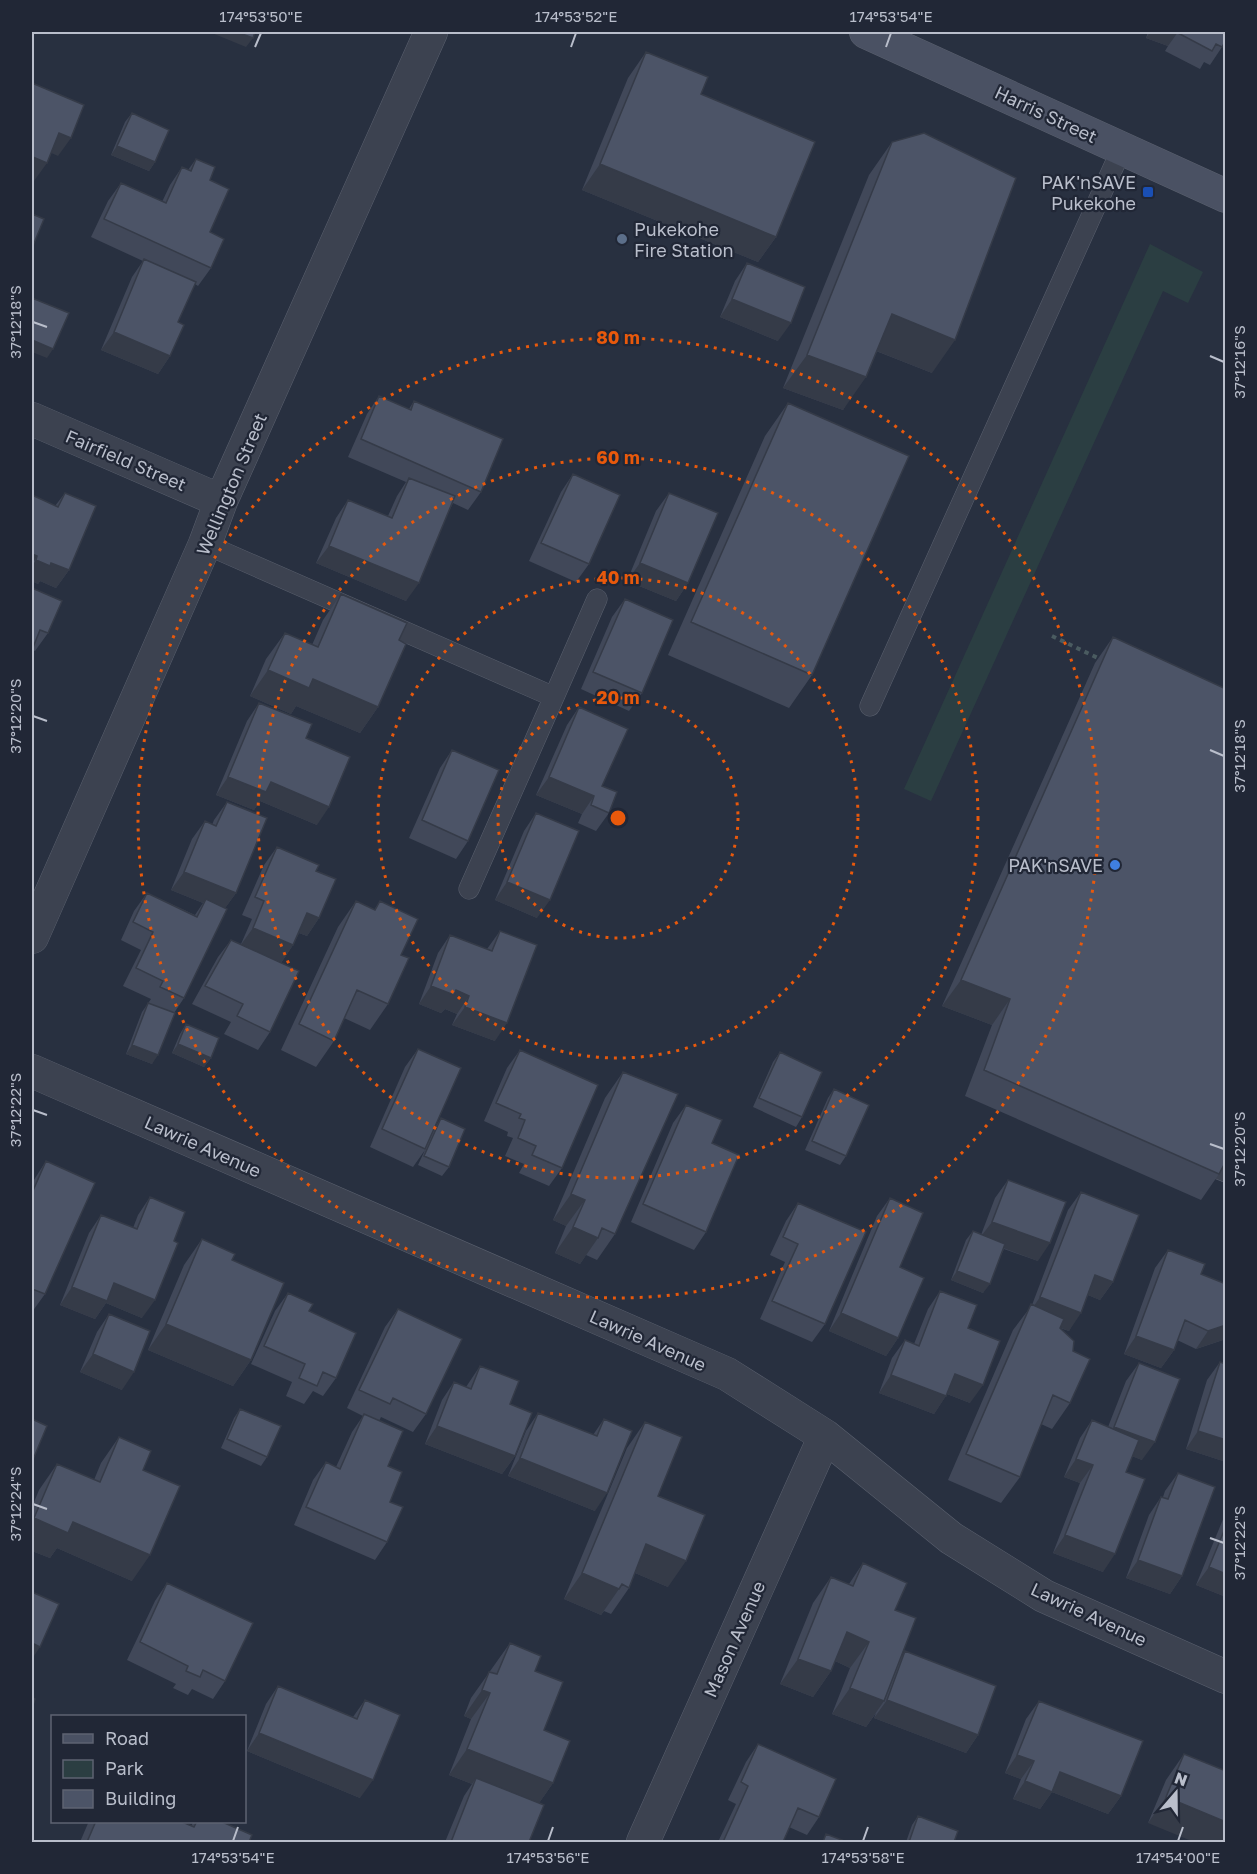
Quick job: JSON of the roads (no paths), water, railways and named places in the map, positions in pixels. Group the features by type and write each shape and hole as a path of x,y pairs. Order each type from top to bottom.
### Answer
{"street":[{"name":"Wellington Street","path":"32,937 205,544 221,501 431,32"},
{"name":"Harris Street","path":"866,32 1226,196"},
{"name":"Fairfield Street","path":"32,419 221,501"},
{"name":"Lawrie Avenue","path":"32,1071 727,1374 825,1436 951,1538 1044,1596 1226,1677"},
{"name":"Mason Avenue","path":"643,1842 825,1436"}],"lane":[{"path":"870,706 1122,148"},
{"path":"205,544 554,697"},
{"path":"470,889 597,599"}],"place":[{"name":"PAK'nSAVE Pukekohe","path":"1148,192"},
{"name":"Pukekohe Fire Station","path":"622,239"},
{"name":"PAK'nSAVE","path":"1115,865"}]}
